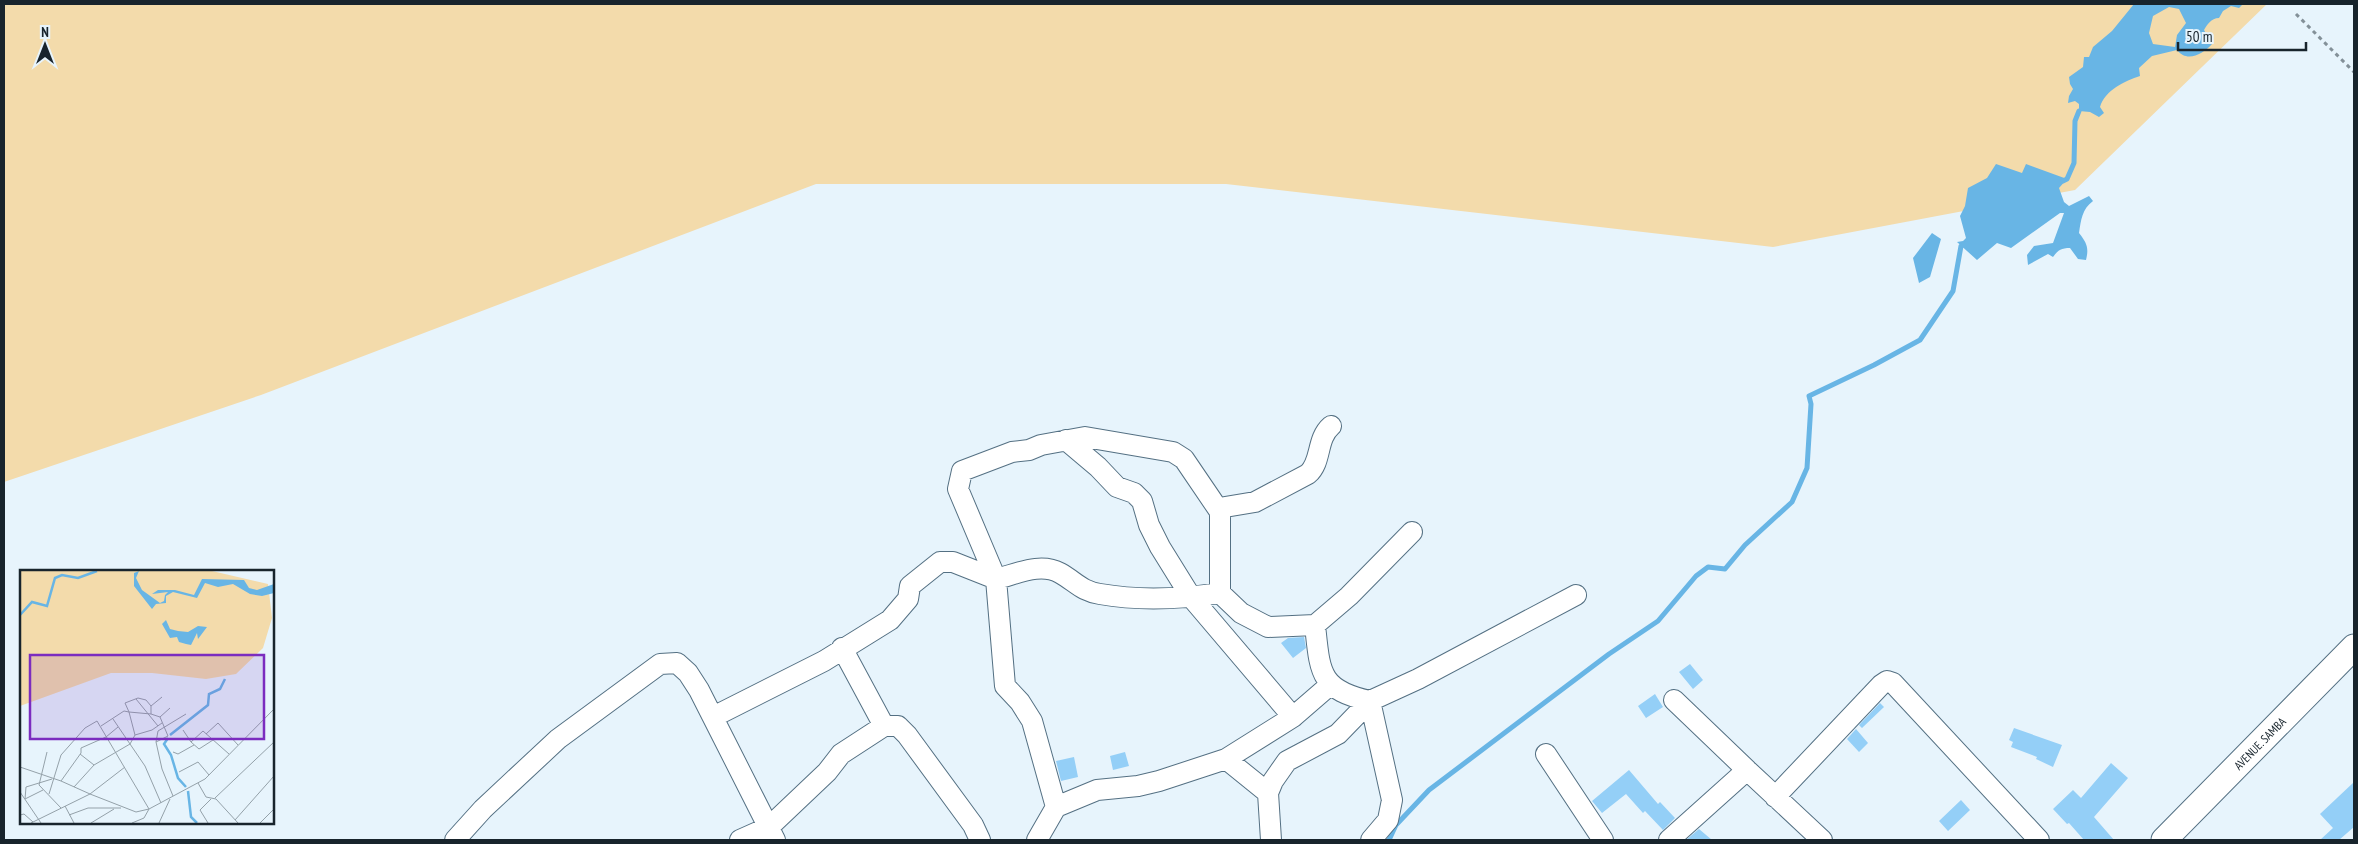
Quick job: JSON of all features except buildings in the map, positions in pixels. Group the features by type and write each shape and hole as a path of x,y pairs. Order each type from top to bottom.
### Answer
{"street":[{"path":"1220,512 1225,507 1255,502 1308,474 1314,468 1323,435 1331,426"},
{"path":"1056,807 1032,721 1020,702 1005,686 996,579 958,489 962,471 1012,452 1029,450 1041,445 1066,440 1085,438 1173,452 1184,459 1220,512 1220,593 1241,613 1268,627 1315,625 1349,596 1412,532"},
{"path":"1066,440 1098,467 1117,487 1134,493 1142,501 1149,524 1160,547 1192,598 1293,717"},
{"path":"713,717 824,661 842,648 890,620 908,599 910,586 940,562 953,562 996,579 1032,568 1045,569 1059,573 1082,590 1100,594 1192,598 1220,593"},
{"path":"1271,840 1268,793 1272,781 1287,761 1338,734 1370,701 1418,679 1576,595"},
{"path":"1315,625 1318,660 1322,673 1330,685 1347,696 1370,701"},
{"name":"AVENUE. SAMBA","path":"2164,840 2354,647"},
{"path":"842,648 884,726"},
{"path":"455,840 483,809 558,739 660,664 677,663 688,673 713,717 772,834"},
{"path":"1775,796 1881,684 1887,681 1893,683 2038,840"},
{"path":"1037,840 1056,807 1097,790 1152,782 1226,759 1293,717 1330,685"},
{"path":"1674,700 1822,840"},
{"path":"1370,701 1392,800 1388,820 1371,840"},
{"path":"740,840 772,834 841,754 884,726 898,726 907,735 973,825 980,840"},
{"path":"1546,754 1603,840"},
{"path":"1226,759 1268,793"},
{"path":"1669,840 1747,770"}],"path":[{"path":"2296,14 2354,72"}],"shaded area":[{"path":"4,4 2267,4 2075,190 1773,247 1226,184 816,184 261,395 4,482"}],"water":[{"path":"2134,4 2242,5 2239,8 2231,6 2223,11 2219,18 2212,20 2208,24 2204,30 2212,44 2200,54 2185,56 2177,50 2152,56 2139,68 2140,76 2122,84 2106,96 2100,107 2104,113 2099,117 2090,112 2079,111 2079,104 2075,101 2068,103 2073,89 2069,77 2083,67 2084,57 2089,57 2093,47 2112,31","holes":["2169,7 2179,9 2186,23 2177,35 2175,47 2153,44 2149,33 2153,16"]},
{"path":"1996,164 2022,173 2026,164 2067,179 2059,188 2064,202 2069,206 2089,196 2093,201 2084,211 2079,233 2087,246 2086,260 2078,259 2070,248 2067,248 2060,250 2053,257 2048,254 2028,265 2027,255 2034,246 2053,243 2064,213 2060,213 2011,248 1997,243 1977,260 1957,242 1963,241 1966,238 1960,216 1965,206 1968,188 1987,178"},
{"path":"1932,233 1941,239 1930,277 1919,283 1913,258"}],"waterway":[{"path":"2063,181 2067,179 2074,163 2075,121 2079,111"},
{"path":"1389,840 1396,825 1429,790 1609,654 1658,621 1696,576 1708,567 1725,569 1745,545 1792,502 1807,468 1811,404 1809,396 1874,365 1920,340 1953,291 1961,246 1966,244"}]}
